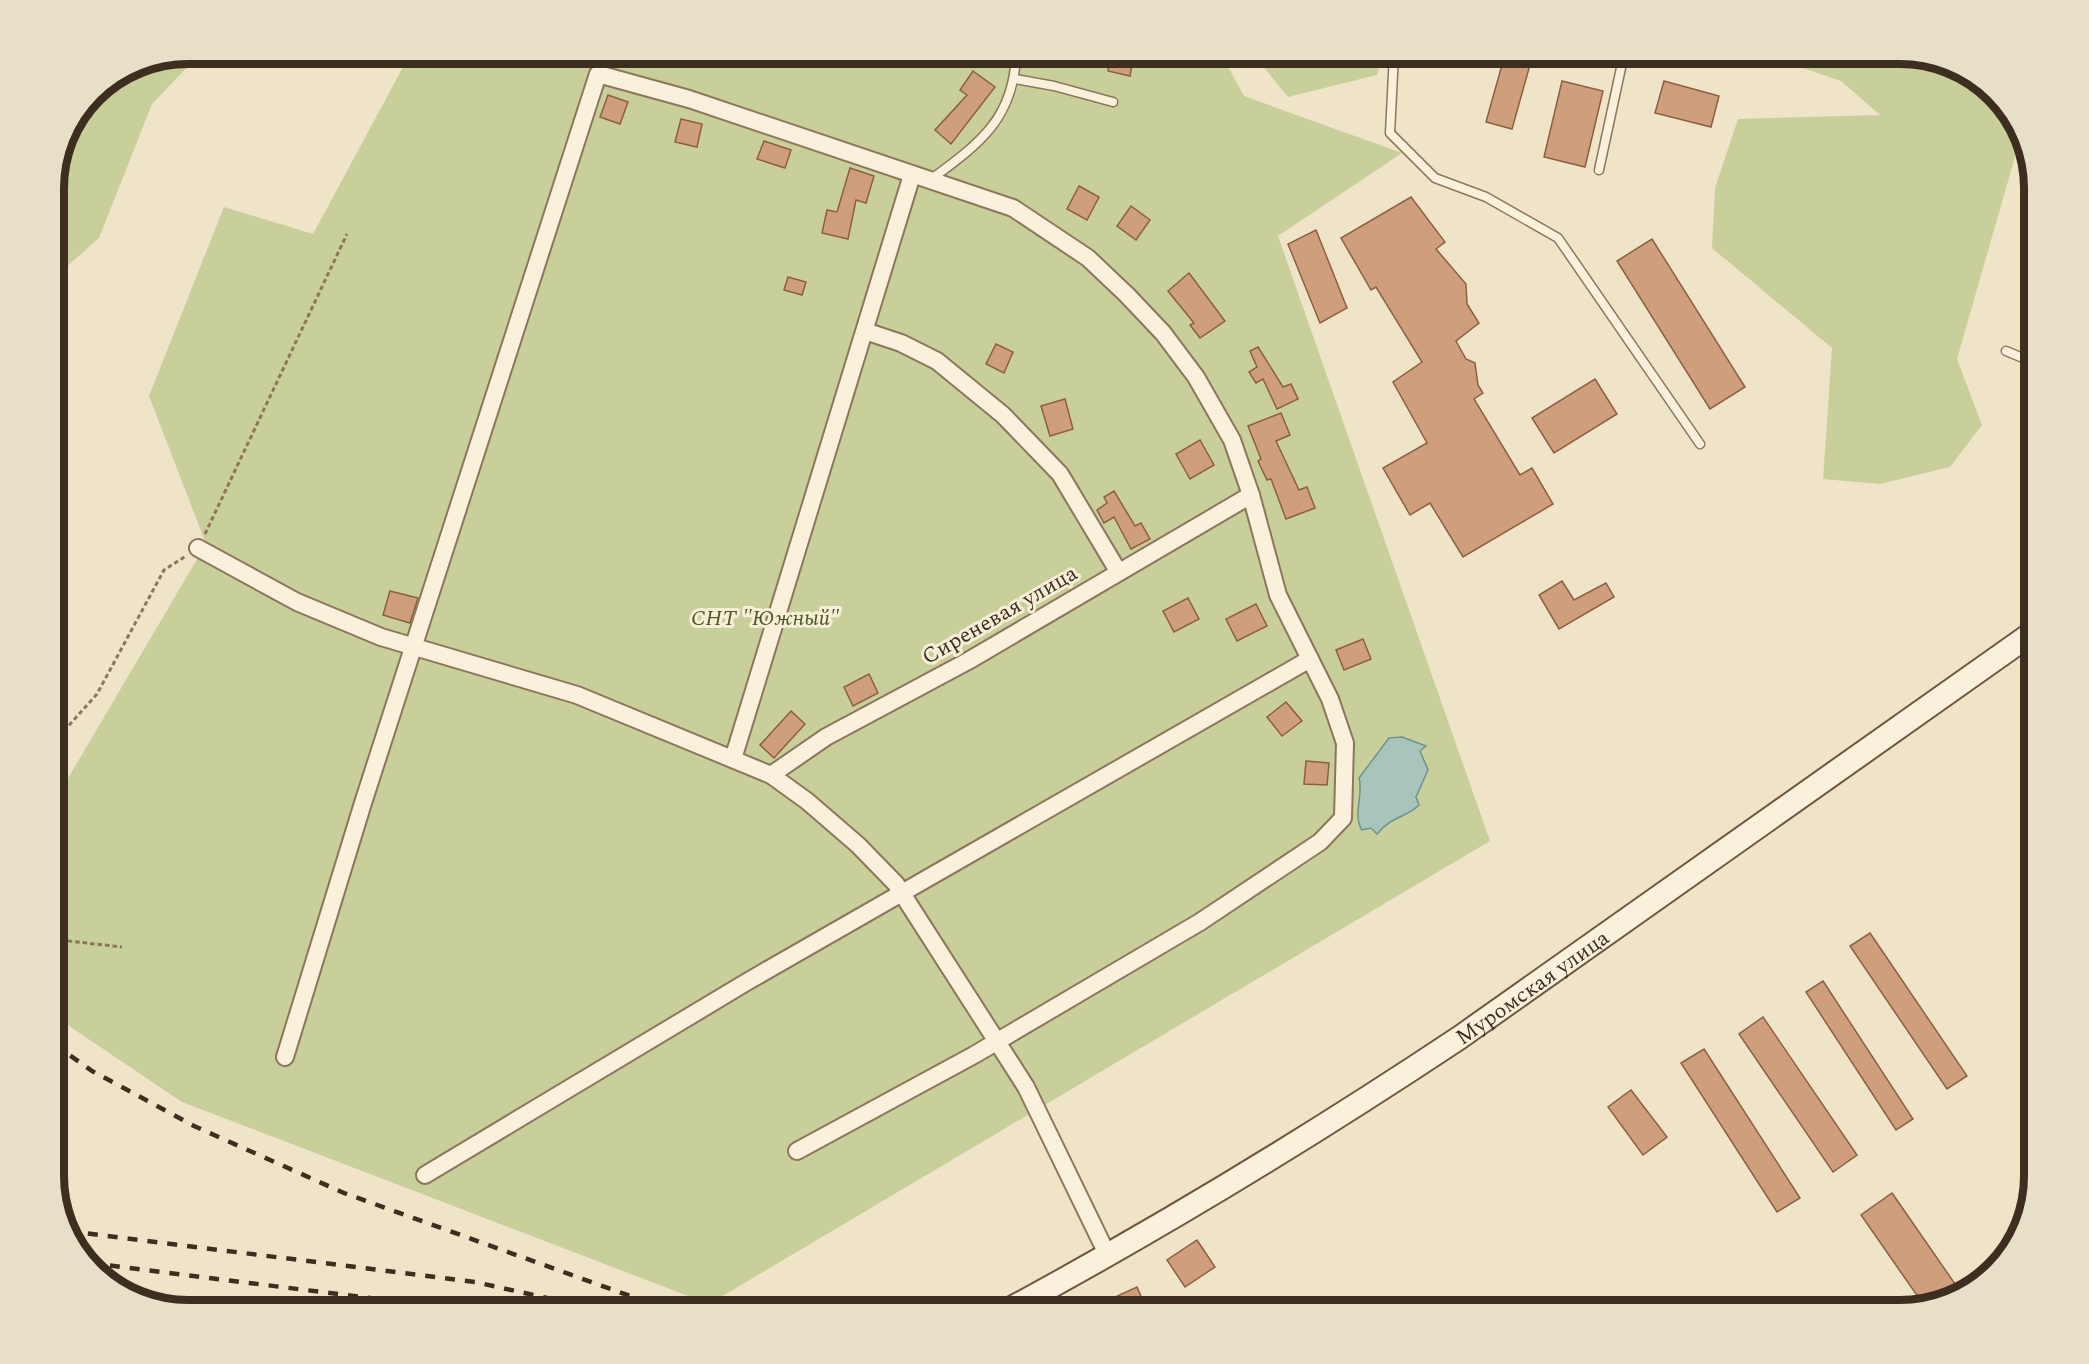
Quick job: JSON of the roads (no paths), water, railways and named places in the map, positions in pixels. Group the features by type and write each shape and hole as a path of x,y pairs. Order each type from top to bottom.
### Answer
{"main road":[{"name":"Муромская улица","path":"1027,1300 1108,1256 1393,1083 2024,639"}],"street":[{"path":"285,1057 363,803 598,74 700,102 1013,208 1088,258 1163,333 1196,377 1232,441 1251,495 1278,595 1330,699 1345,743 1343,818 1332,831 1272,875 1200,922 998,1040 797,1151"},
{"path":"733,759 912,175"},
{"path":"865,331 901,343 937,361 1004,415 1060,474 1118,571"},
{"name":"Сиреневая улица","path":"771,775 826,737 968,661 1251,495"},
{"path":"198,548 297,602 381,637 577,695 771,775 858,845 902,893 1026,1087 1108,1256"},
{"path":"425,1175 740,986 1310,659"}],"lane":[{"path":"1393,64 1390,133 1435,178 1486,197 1558,238 1700,444"},
{"path":"1599,170 1622,64"},
{"path":"598,74 601,65"},
{"path":"930,181 963,156 1001,117 1015,79 1016,65"},
{"path":"1015,79 1054,86 1113,102"},
{"path":"2006,351 2024,358"}],"water":[{"path":"1402,737 1426,746 1420,751 1428,770 1416,797 1419,805 1389,823 1377,834 1371,828 1362,830 1358,818 1359,778 1389,738"}],"railway":[{"path":"65,1052 92,1071 194,1126 344,1193 641,1300"},
{"path":"78,1232 475,1282 556,1300"},
{"path":"103,1265 385,1300"}],"park label":[{"name":"СНТ \"Южный\"","path":"765,617"}]}
